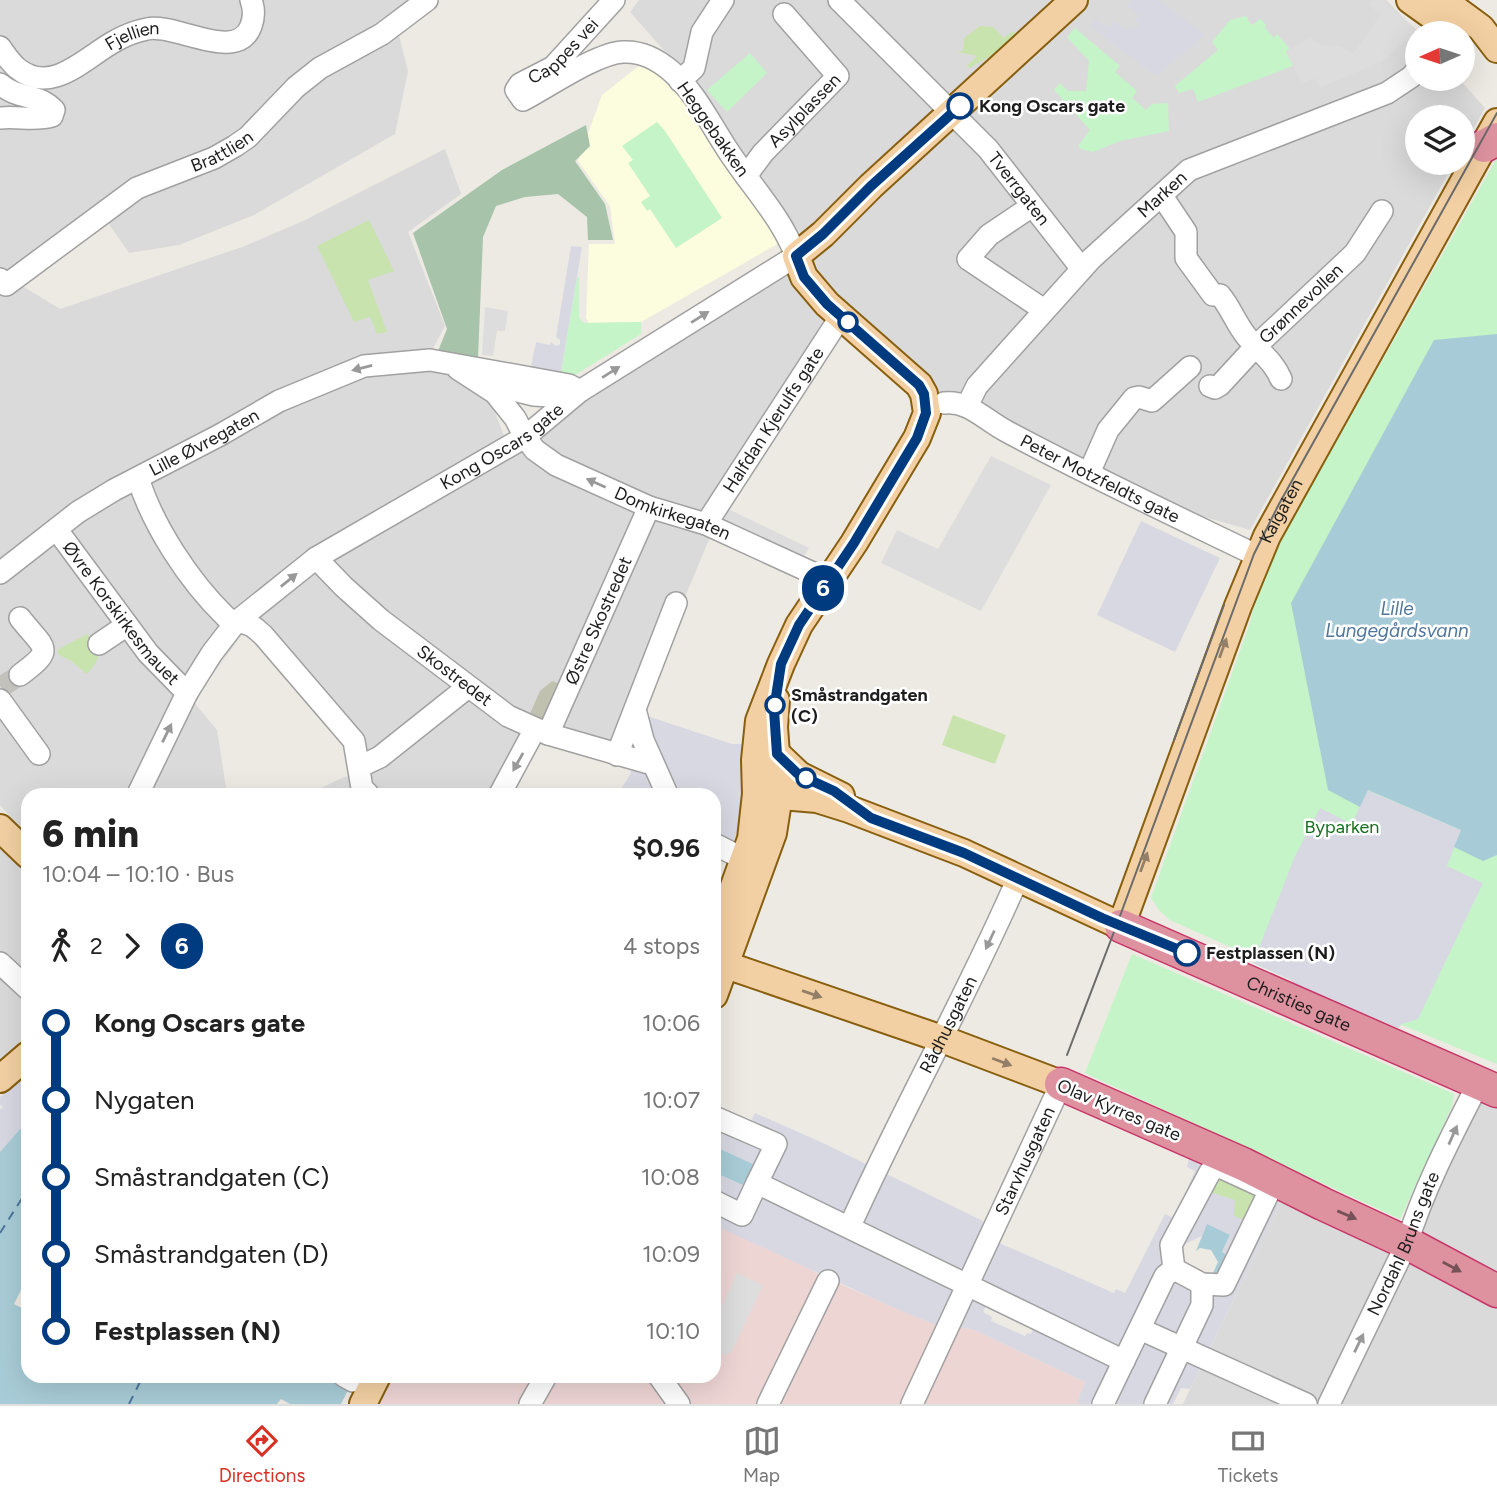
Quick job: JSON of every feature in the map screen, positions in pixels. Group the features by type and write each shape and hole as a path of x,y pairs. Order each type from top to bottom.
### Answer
{"highway":[{"name":"Christies gate","path":"1121,926 1488,1087"},
{"name":"Olav Kyrres gate","path":"1061,1084 1194,1142 1279,1188 1407,1243 1497,1291"}],"main road":[{"name":"Kong Oscars gate","path":"796,256 823,234 871,186 1074,0"},
{"path":"1410,0 1437,21"},
{"path":"1443,0 1481,28 1497,49"},
{"path":"1475,48 1497,63"},
{"name":"Kaigaten","path":"1121,926 1258,556 1283,506 1493,136"},
{"path":"721,952 769,849 768,794 755,760 759,721 799,625 854,543 917,438 926,413 924,394 919,385 810,285 796,256"},
{"path":"721,950 744,859 768,794 777,754 774,710 781,664"},
{"name":"Christies gate","path":"777,754 799,775 834,791 871,818"},
{"name":"Christies gate","path":"768,794 817,799 871,818 964,853 1121,926"},
{"path":"0,828 21,848"},
{"name":"Olav Kyrres gate","path":"721,954 945,1035 1061,1084"},
{"path":"0,1079 21,1061"}],"street":[{"name":"Fjellien","path":"0,47 16,68 28,75 52,78 66,73 116,40 150,28 169,29 225,43 242,37 250,29 253,18 251,0"},
{"name":"Brattlien","path":"3,282 137,188 205,162 234,146 320,68 382,34 427,0"},
{"name":"Cappes vei","path":"523,100 516,90 520,84 552,67 614,0"},
{"path":"681,81 694,68 702,32 723,0"},
{"name":"Tverrgaten","path":"839,0 988,149 1082,269"},
{"name":"Asylplassen","path":"746,176 764,153 838,76 784,14"},
{"name":"Heggebakken","path":"523,100 614,53 624,51 648,55 681,81 784,228 796,256"},
{"name":"Marken","path":"967,406 977,386 1082,269 1189,170 1387,93 1405,80"},
{"path":"0,84 16,94 46,101 54,110 52,116 45,118 0,118"},
{"path":"1162,196 1186,232 1186,258 1213,295 1220,295 1237,323 1269,358 1281,379"},
{"path":"1032,206 989,235 968,259 1044,310"},
{"name":"Grønnevollen","path":"1210,386 1215,388 1220,385 1256,346 1354,253 1382,211"},
{"name":"Kong Oscars gate","path":"141,788 187,693 236,622 316,558 525,437 580,391 796,256"},
{"name":"Halfdan Kjerulfs gate","path":"706,524 764,446 841,316"},
{"path":"440,363 473,379 534,395 550,396 580,391"},
{"name":"Lille Øvregaten","path":"0,573 78,512 114,490 256,413 312,386 364,366 440,363 569,385 580,391"},
{"path":"1089,473 1108,430 1134,398 1152,401 1190,367"},
{"name":"Domkirkegaten","path":"473,379 495,393 535,450 556,464 649,507 706,524 828,580"},
{"name":"Peter Motzfeldts gate","path":"944,403 953,402 967,406 999,427 1258,556"},
{"path":"138,478 144,498 172,550 226,618 249,624 263,635 354,741 360,786"},
{"name":"Østre Skostredet","path":"504,788 542,732 649,507"},
{"name":"Øvre Korskirkesmauet","path":"57,530 149,653 187,693"},
{"name":"Skostredet","path":"316,558 381,620 508,716 542,732 652,764"},
{"path":"617,755 676,603"},
{"path":"20,618 43,648 44,654 20,675"},
{"path":"99,644 127,625"},
{"path":"360,786 380,757 468,687"},
{"path":"0,701 39,754"},
{"path":"636,713 652,764 664,788"},
{"path":"721,848 744,859"},
{"name":"Rådhusgaten","path":"850,1226 875,1169 945,1035 1018,878"},
{"path":"0,962 21,982"},
{"name":"Starvhusgaten","path":"912,1404 1061,1084"},
{"name":"Nordahl Bruns gate","path":"1329,1404 1407,1243 1446,1149 1488,1087"},
{"path":"721,1120 776,1144 743,1215 721,1204"},
{"path":"1194,1142 1210,1172"},
{"path":"1218,1166 1279,1188 1224,1284 1202,1284 1174,1269 1171,1245 1210,1172 1218,1166"},
{"path":"757,1183 1124,1361"},
{"path":"1103,1404 1165,1276 1174,1269"},
{"path":"768,1404 828,1280"},
{"path":"1155,1404 1202,1305 1202,1284"},
{"path":"1140,1329 1307,1404"},
{"path":"530,1404 542,1383"},
{"path":"664,1383 679,1404"}],"shaded area":[{"path":"0,0 419,0 395,20 408,71 395,134 254,215 179,245 129,253 105,218 38,248 11,279 60,309 245,246 303,221 445,149 461,194 408,232 445,326 431,352 495,393 493,407 507,444 815,252 753,171 716,109 630,12 639,0 1386,0 1407,21 1405,91 1470,91 1485,108 1475,126 1475,105 1405,105 1405,175 1447,175 1250,530 1142,499 954,402 831,317 718,518 619,755 540,734 510,788 321,788 375,766 251,622 193,701 217,730 226,788 21,788 21,968 16,969 21,974 21,1041 0,1061 0,821 10,816 0,805"},
{"path":"1132,0 1159,0 1205,35 1156,76 1090,26 1095,19 1108,28 1114,21 1126,31 1129,27 1134,30 1139,24 1135,21 1139,16 1127,6"},
{"path":"1372,0 1382,0 1406,21 1405,41 1384,60 1320,88 1316,78 1302,83 1286,51 1310,38 1321,45 1340,46 1353,54 1381,14 1369,5"},
{"path":"644,62 682,99 781,242 641,322 589,323 586,318 589,244 615,244 610,206 578,161 602,95"},
{"path":"586,125 590,146 575,161 605,204 613,240 588,240 587,217 558,194 525,197 496,206 483,237 478,358 438,351 447,329 413,233 502,170"},
{"path":"571,246 582,247 561,372 531,367 536,342 550,345 551,342 556,346 560,344 556,337"},
{"path":"485,307 508,311 505,331 497,331 493,356 482,355"},
{"path":"991,456 1051,485 981,611 881,563 897,530 938,549"},
{"path":"724,507 809,548 803,558 718,518"},
{"path":"1141,521 1220,558 1175,652 1097,615"},
{"path":"552,681 563,685 545,725 528,718 540,691"},
{"path":"641,714 732,744 750,744 751,839 721,850 721,788 622,788 631,773 630,767 617,755"},
{"path":"1367,790 1461,830 1447,866 1483,883 1418,1019 1398,1028 1349,1007 1336,1009 1301,993 1291,980 1253,963 1295,856 1320,808 1352,824"},
{"path":"21,1079 21,1128 0,1152 0,1109 3,1107 0,1105 0,1097"},
{"path":"1480,1082 1497,1089 1497,1404 1183,1404 1288,1187 1405,1243"},
{"path":"721,1110 750,1123 755,1113 823,1143 983,1221 990,1239 1114,1293 1116,1289 1125,1293 1165,1214 1174,1218 1195,1171 1187,1167 1191,1150 1288,1187 1190,1389 1181,1388 1173,1404 1081,1404 1077,1402 1085,1382 972,1329 936,1325 892,1307 721,1228 721,1175 747,1187 721,1153","holes":["1219,1173 1253,1191 1256,1201 1244,1220 1234,1216 1235,1200 1209,1192","1207,1225 1230,1235 1222,1253 1229,1256 1219,1280 1184,1265 1181,1253 1185,1244 1202,1236","988,1301 1035,1324 1031,1334 1027,1333 1025,1336 991,1321 992,1317 983,1312"]},
{"path":"721,1217 842,1285 936,1325 972,1329 1085,1382 1077,1402 1081,1404 371,1404 382,1383 721,1383"},
{"path":"737,1273 763,1285 732,1351 724,1356 721,1352 721,1308"}],"green space":[{"path":"1246,16 1251,25 1261,19 1274,38 1277,34 1290,49 1286,52 1293,66 1198,102 1193,89 1179,93 1175,86 1218,50 1212,42 1230,20"},
{"path":"980,26 993,27 1004,38 1013,31 1017,35 1000,51 969,68 967,65 977,56 958,52 963,50 964,38"},
{"path":"1075,28 1120,66 1115,72 1137,91 1132,98 1146,110 1152,104 1168,103 1169,131 1120,141 1093,152 1078,146 1090,130 1054,90 1060,83 1068,91 1086,91 1089,61 1067,37"},
{"path":"750,53 767,73 727,112 707,90"},
{"path":"657,122 722,218 676,248 650,209 647,211 641,202 650,196 628,163 633,160 622,146"},
{"name":"Byparken","path":"1497,158 1497,1064 1402,1025 1398,1028 1349,1007 1336,1009 1301,993 1291,980 1253,963 1253,957 1170,920 1151,898 1249,626 1262,573"},
{"path":"369,220 394,271 368,280 387,332 377,334 370,317 354,322 317,246"},
{"path":"577,277 579,318 584,323 641,322 641,334 575,375 561,372"},
{"path":"87,634 101,651 87,674 59,655 57,650"},
{"path":"953,715 1006,735 995,764 942,745"},
{"path":"1132,954 1454,1094 1452,1106 1400,1219 1085,1073"},
{"path":"1219,1172 1253,1191 1257,1201 1244,1221 1234,1216 1234,1200 1209,1193"}],"water":[{"name":"Lille Lungegårdsvann","path":"1497,334 1497,855 1483,861 1454,847 1461,830 1368,790 1360,807 1328,790 1291,603 1434,340"},
{"path":"21,1128 21,1290 14,1304 21,1308 21,1383 334,1383 348,1390 341,1404 290,1404 281,1399 277,1404 0,1404 0,1152"},
{"path":"721,1149 757,1166 747,1187 721,1175"},
{"path":"1207,1224 1230,1235 1222,1252 1229,1257 1219,1280 1200,1272 1213,1273 1218,1262 1211,1250 1200,1248 1196,1251"}],"waterway":[{"path":"656,788 659,785"}],"ferry route":[{"path":"0,1233 21,1200"},
{"path":"129,1404 140,1383"}],"tunnel":[{"path":"1,687 20,675"}],"tram line":[{"path":"1067,1055 1254,554 1279,504 1497,113"},
{"path":"1174,740 1224,605"}],"bus line":[{"name":"6","path":"960,106 796,256 804,277 827,304 919,385 924,394 926,413 917,438 790,642 781,664 774,710 777,754 799,775 834,791 871,818 964,853 1102,918 1187,953"}],"place":[{"name":"Kong Oscars gate","path":"960,106"},
{"name":"Småstrandgaten (C)","path":"775,705"},
{"name":"Festplassen (N)","path":"1187,953"}]}
